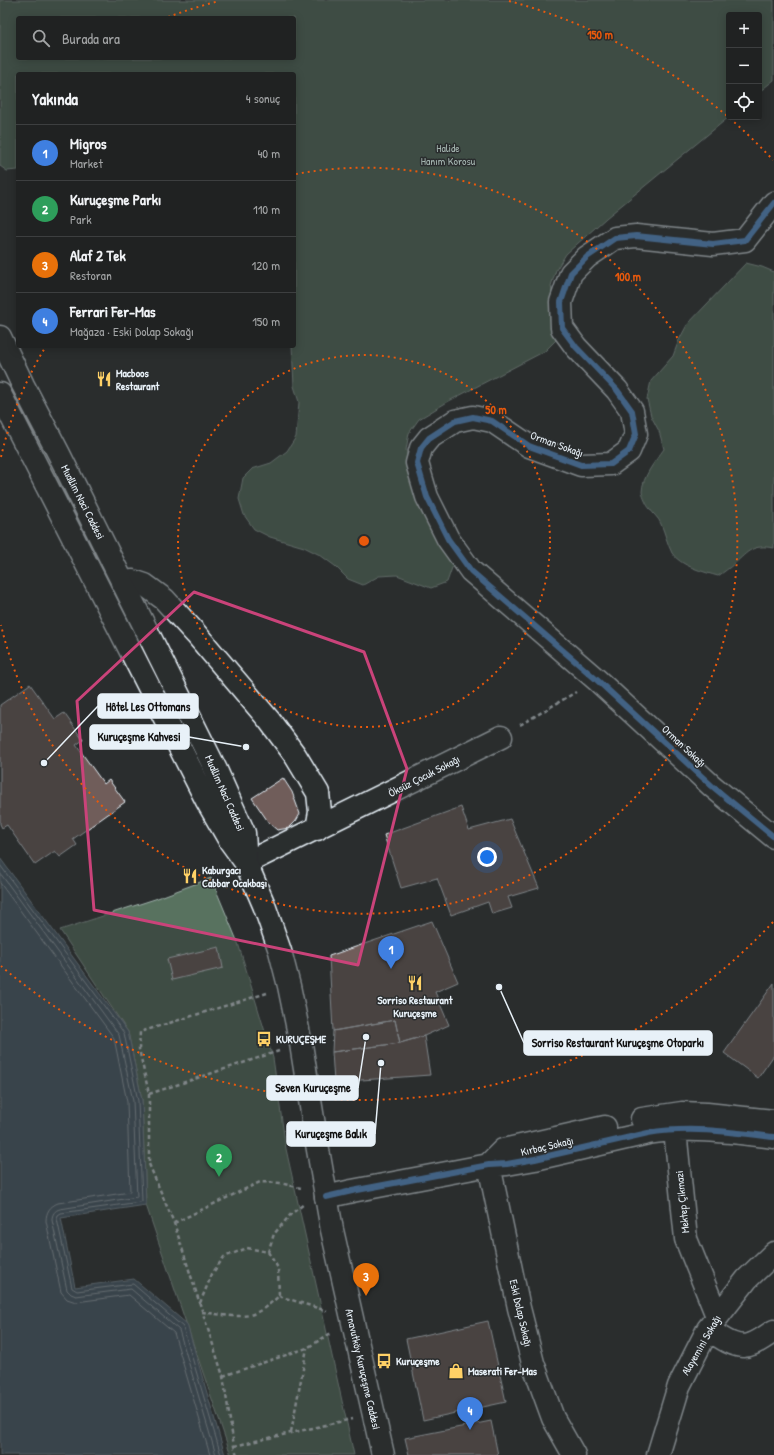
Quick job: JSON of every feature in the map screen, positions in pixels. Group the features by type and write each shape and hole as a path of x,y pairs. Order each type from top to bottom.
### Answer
{"street":[{"name":"Orman Sokağı","path":"774,204 745,240 713,244 636,236 615,238 587,258 571,273 561,302 562,328 576,347 617,390 632,411 636,434 629,451 610,464 581,465 529,446 492,421 473,417 455,421 429,438 421,448 417,463 427,497 448,539 471,571 597,680 712,786 774,837"},
{"name":"Muallim Naci Caddesi","path":"0,337 187,710 233,808 244,833 246,863"},
{"name":"Muallim Naci Caddesi","path":"0,394 207,801 230,841 246,863"},
{"path":"100,589 122,582 133,581 145,585 164,599 196,634 269,720 295,755 318,793 320,812 317,829"},
{"name":"Öksüz Çocuk Sokağı","path":"246,863 501,737"},
{"name":"Arnavutköy Kuruçeşme Caddesi","path":"246,863 264,905 280,951 289,986 301,1044 326,1197 352,1320 384,1455"},
{"name":"Kırbaç Sokağı","path":"661,1126 682,1113 774,1121"},
{"name":"Kırbaç Sokağı","path":"489,1165 503,1150 661,1126 774,1137"},
{"name":"Mektep Çikmazi","path":"661,1126 686,1238 713,1322"},
{"path":"326,1197 489,1165"},
{"name":"Eski Dolap Sokağı","path":"489,1165 519,1308 533,1363 554,1418 574,1455"},
{"name":"Alayemini Sokağı","path":"658,1455 679,1386 713,1322 747,1279 774,1253"},
{"path":"713,1322 723,1339 737,1346 751,1345 774,1331"}],"path":[{"path":"501,737 597,680"},
{"path":"237,1455 234,1446 223,1376 174,1223 148,1164 149,1094 139,1048 140,1032 289,986"},
{"path":"149,1094 301,1044"},
{"path":"174,1223 260,1182 300,1188 326,1197"},
{"path":"268,1252 274,1234 291,1214 306,1202 326,1197"},
{"path":"200,1303 212,1274 224,1257 247,1248 268,1252 278,1268 279,1296"},
{"path":"279,1296 352,1320"},
{"path":"202,1312 227,1316 250,1315 266,1307 279,1296"},
{"path":"223,1376 307,1348 352,1320"},
{"path":"291,1432 307,1348"},
{"path":"234,1446 374,1414"}],"highlighted area":[{"path":"194,592 364,652 407,769 358,965 94,910 77,701"}],"green space":[{"name":"Halide Hanım Korosu","path":"0,0 774,0 774,80 762,90 762,12 726,12 726,119 606,218 566,254 556,270 551,286 557,321 557,339 545,351 449,401 419,419 409,433 406,450 417,490 453,565 447,582 431,588 397,575 379,576 363,585 348,579 335,566 320,555 304,547 270,537 254,529 244,515 239,499 243,478 252,469 271,463 287,451 296,437 299,402 294,386 292,348 296,348 296,72 16,72 16,170 7,171 0,166"},
{"path":"746,263 774,272 774,548 761,547 747,552 718,576 686,565 676,558 670,549 660,522 644,499 642,492 644,480 664,449 659,431 651,416 647,399 651,381 673,356 687,325"},
{"path":"211,878 238,943 273,1058 286,1149 354,1455 231,1455 146,1205 142,1100 128,1032 60,930 155,899"}],"water":[{"path":"0,858 128,1032 142,1100 146,1205 61,1218 75,1287 134,1279 187,1324 225,1455 0,1455"}],"building":[{"path":"30,684 55,719 64,713 83,740 76,745 104,784 109,780 125,802 73,839 77,845 60,857 55,851 35,865 7,825 2,828 0,824 0,705"},
{"path":"283,778 292,792 300,814 289,828 277,830 269,823 252,798"},
{"path":"461,807 469,830 510,819 539,888 508,897 512,908 492,914 488,902 451,915 437,878 401,888 384,835"},
{"path":"432,921 458,982 435,992 449,1025 424,1036 400,1043 395,1020 333,1031 329,956"},
{"path":"219,947 223,968 172,980 167,959"},
{"path":"774,983 774,1055 758,1078 724,1053"},
{"path":"395,1020 400,1043 332,1052 333,1031"},
{"path":"424,1036 430,1075 334,1082 332,1052 400,1043"},
{"name":"Maserati Fer-Mas","path":"488,1321 506,1402 423,1420 406,1339"},
{"path":"491,1421 498,1455 409,1455 405,1438"}],"cycle path":[{"path":"774,203 745,240 713,244 636,236 615,238 587,257 571,273 561,302 562,328 576,347 617,390 632,411 636,434 629,451 611,464 581,465 529,446 492,421 473,417 455,421 429,438 421,448 417,463 427,497 448,539 471,571 597,680 712,786 774,837"},
{"path":"326,1197 489,1165 507,1164 535,1159 648,1133 695,1130 774,1137"}],"place":[{"name":"Macboos Restaurant","path":"104,379"},
{"name":"Kuruçeşme Kahvesi","path":"246,747"},
{"name":"Hôtel Les Ottomans","path":"44,763"},
{"name":"Kaburgacı Cabbar Ocakbaşı","path":"190,876"},
{"name":"Migros","path":"391,969"},
{"name":"Sorriso Restaurant Kuruçeşme","path":"415,983"},
{"name":"Sorriso Restaurant Kuruçeşme Otoparkı","path":"499,987"},
{"name":"Seven Kuruçeşme","path":"366,1037"},
{"name":"KURUÇEŞME","path":"264,1039"},
{"name":"Kuruçeşme Balık","path":"381,1063"},
{"name":"Kuruçeşme Parkı","path":"219,1177"},
{"name":"Alaf 2 Tek","path":"366,1296"},
{"name":"Kuruçeşme","path":"384,1361"},
{"name":"Maserati Fer-Mas","path":"456,1371"},
{"name":"Ferrari Fer-Mas","path":"470,1430"}]}
